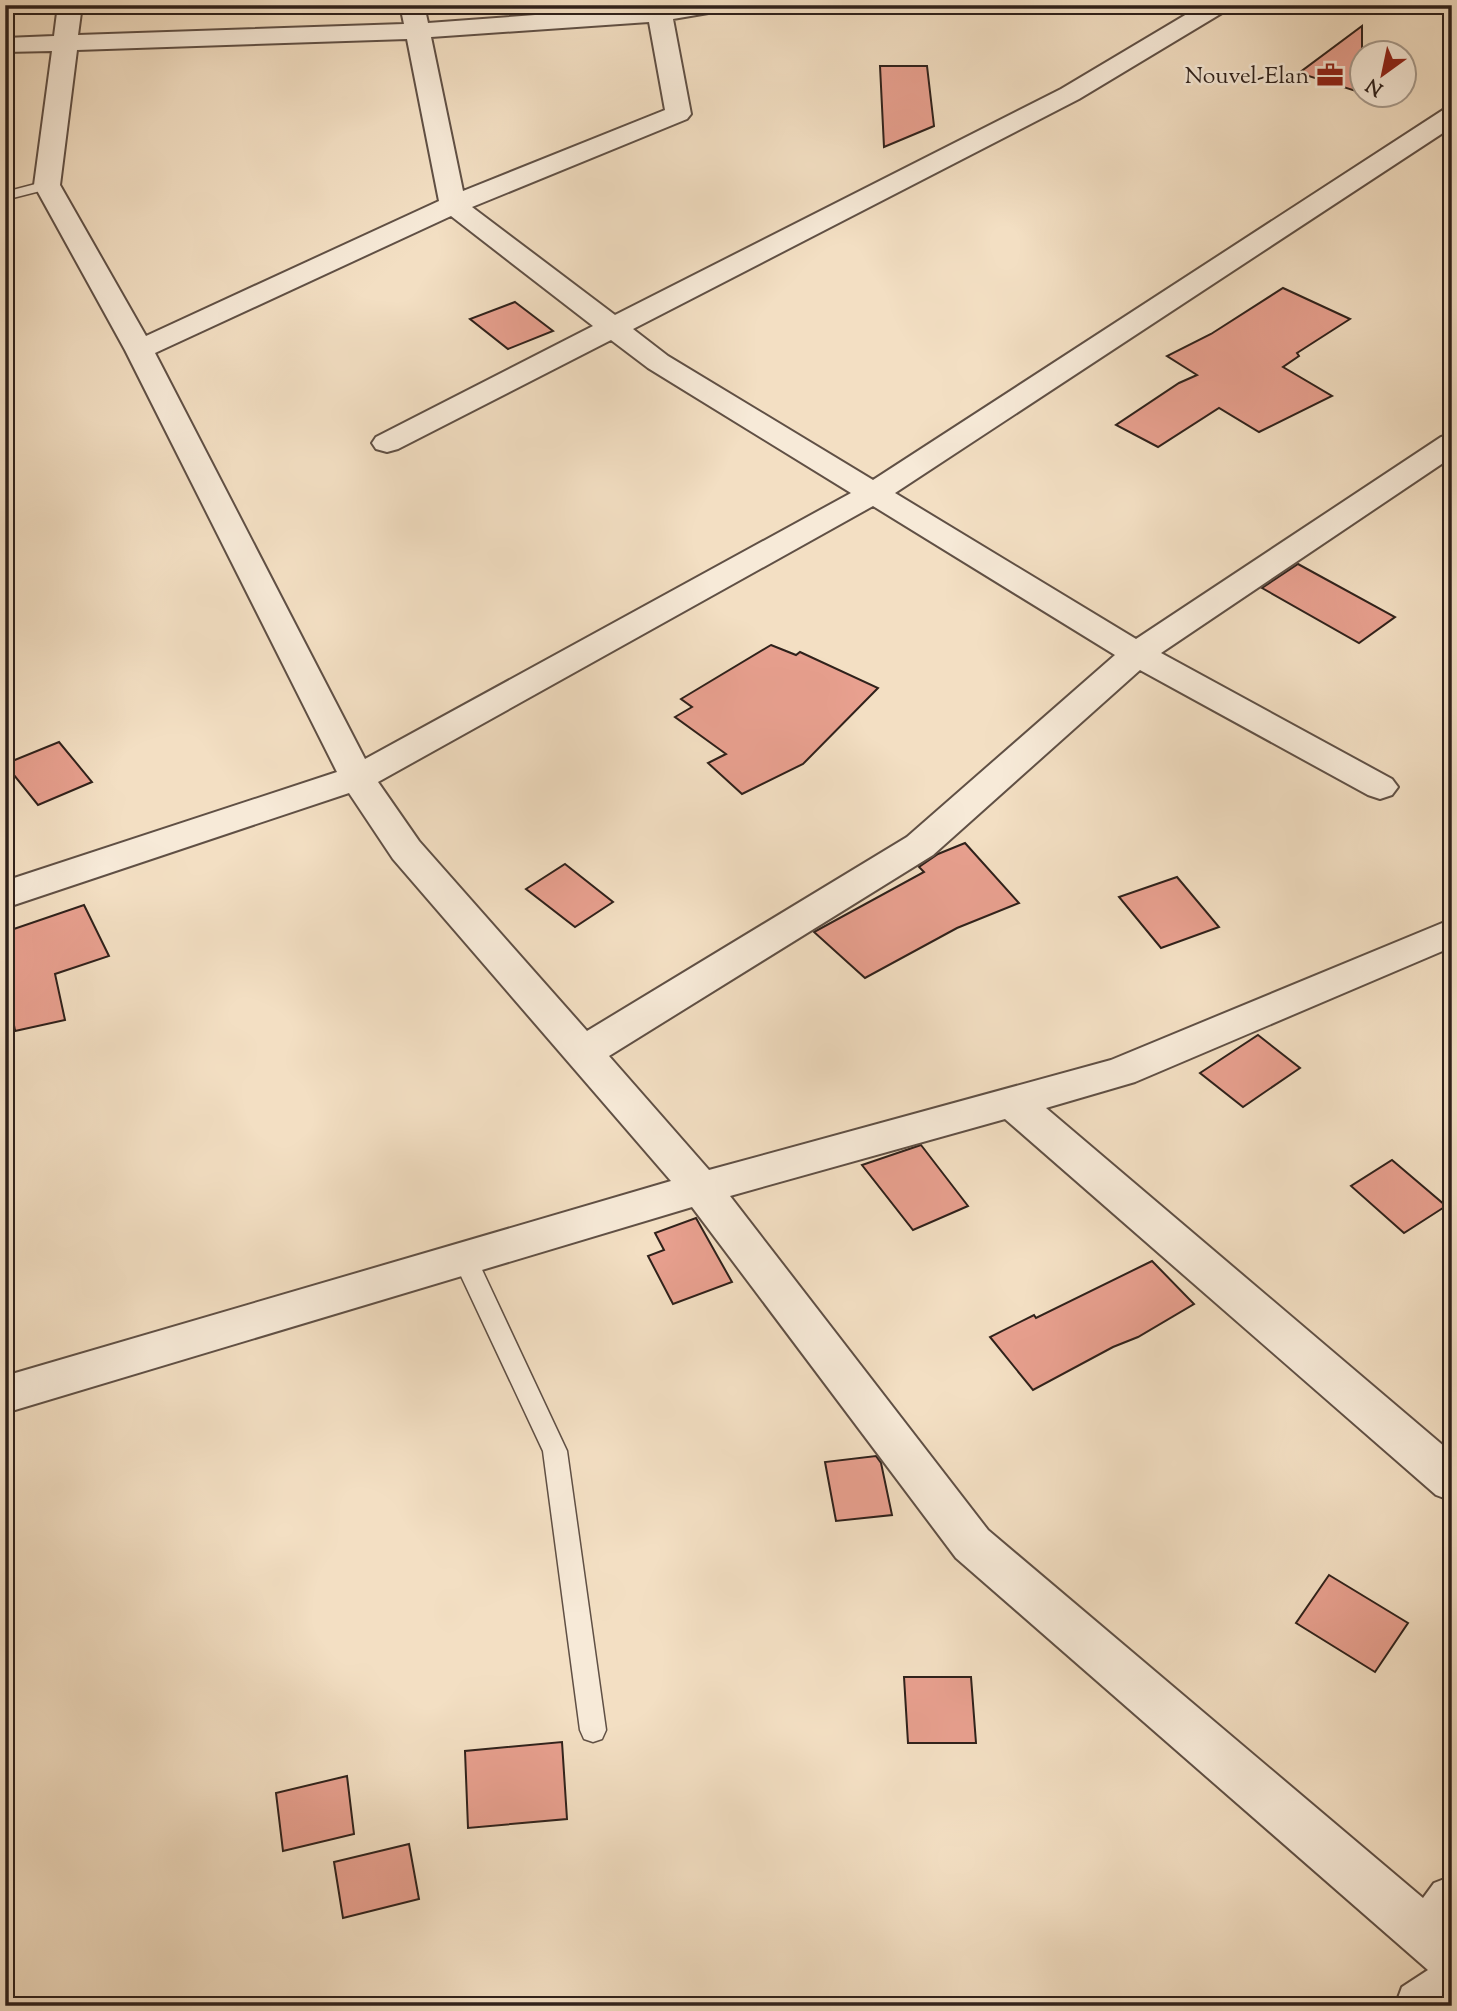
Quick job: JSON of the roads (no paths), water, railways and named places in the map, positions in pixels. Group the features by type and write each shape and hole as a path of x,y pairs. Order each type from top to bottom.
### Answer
{"street":[{"path":"70,5 63,43 47,185 139,350 357,778 406,850 701,1188 972,1544 1444,1931"},
{"path":"387,443 1070,94 1219,5"},
{"path":"5,45 414,18 660,14 703,6"},
{"path":"139,350 453,205 678,114 660,14"},
{"path":"414,18 453,205 658,362 1137,654 1380,787"},
{"path":"5,895 357,778 872,494 1452,115"},
{"path":"584,1052 920,846 1137,654 1452,443"},
{"path":"5,1395 701,1188 1121,1072 1452,932"},
{"path":"1012,1102 1452,1481"},
{"path":"1421,2006 1452,1985"}],"lane":[{"path":"5,196 47,185"},
{"path":"465,1259 555,1451 593,1730"}],"place":[{"name":"Nouvel-Elan","path":"1330,75"}]}
